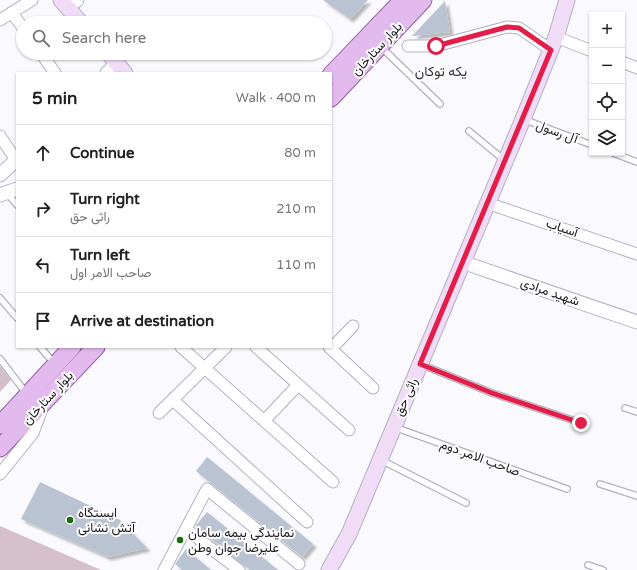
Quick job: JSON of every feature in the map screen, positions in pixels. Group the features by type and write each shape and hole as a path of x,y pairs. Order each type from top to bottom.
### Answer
{"main road":[{"name":"بلوار ستارخان","path":"332,74 403,0"},
{"name":"بلوار ستارخان","path":"332,97 423,0"},
{"name":"راثی حق","path":"329,570 349,534 523,119 553,43 567,0"},
{"path":"68,2 77,16"},
{"name":"بلوار ستارخان","path":"0,448 5,423 28,395 71,348"},
{"name":"بلوار ستارخان","path":"5,423 45,401 95,348"}],"street":[{"path":"0,20 32,0"},
{"path":"12,12 16,18"},
{"path":"408,46 436,46 507,27 519,28 553,43 589,50"},
{"path":"46,60 54,72"},
{"path":"625,63 637,68"},
{"path":"0,136 16,158"},
{"path":"0,175 16,160"},
{"name":"آسیاب","path":"487,203 637,254"},
{"name":"شهید مرادی","path":"462,262 637,322"},
{"path":"332,346 353,326"},
{"path":"182,348 333,482"},
{"path":"159,413 225,348"},
{"path":"257,348 349,430"},
{"path":"330,348 373,388"},
{"path":"264,421 298,385"},
{"path":"173,400 307,522"},
{"path":"0,474 33,434 45,401"},
{"path":"165,569 207,489 298,564"},
{"path":"186,529 239,570"}],"lane":[{"path":"380,46 440,104"},
{"name":"آل رسول","path":"523,119 589,144"},
{"path":"469,131 505,160"},
{"path":"622,156 637,162"},
{"path":"8,192 16,204"},
{"path":"0,298 16,317"},
{"path":"41,348 55,365"},
{"path":"0,359 28,395"},
{"path":"420,364 492,393 581,423"},
{"path":"625,408 637,412"},
{"name":"صاحب الامر دوم","path":"394,427 567,489"},
{"path":"380,459 466,504"},
{"path":"600,484 637,496"},
{"path":"588,565 602,570"}],"shaded area":[{"path":"0,366 11,380 0,392"},
{"path":"0,526 101,570 0,570"}],"building":[{"path":"323,0 368,0 350,19"},
{"path":"445,1 450,32 412,36"},
{"path":"207,457 313,544 302,557 196,471"},
{"name":"ایستگاه آتش نشانی","path":"40,482 120,520 147,548 108,557 21,519"},
{"path":"207,512 278,570 250,570 195,526"},
{"path":"186,549 211,570 182,570 175,564"}],"place":[{"name":"ایستگاه آتش نشانی","path":"70,520"},
{"name":"نمایندگی بیمه سامان علیرضا جوان وطن","path":"180,540"}],"district":[{"name":"یکه توکان","path":"441,71"}],"route":[{"path":"436,46 507,27 519,28 551,50 420,364 492,393 581,423"}]}
